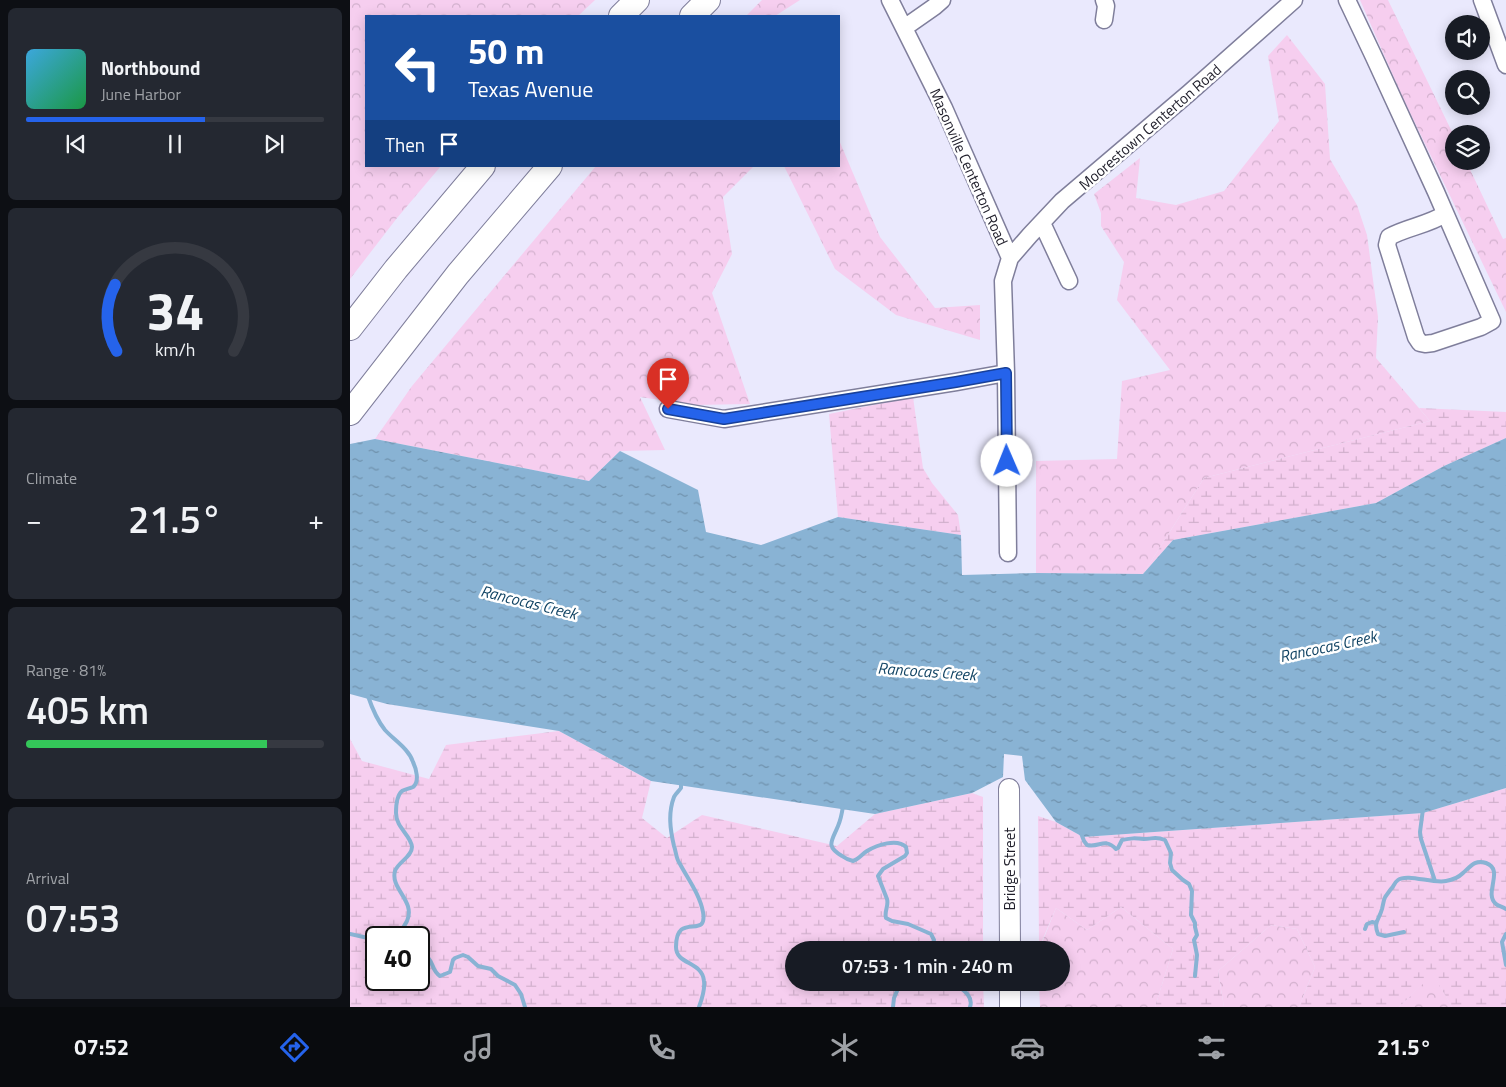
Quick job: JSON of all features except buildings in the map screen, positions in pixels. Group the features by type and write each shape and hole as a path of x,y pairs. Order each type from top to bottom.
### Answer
{"highway":[{"path":"622,15 637,0"},
{"path":"693,15 708,0"},
{"path":"350,328 396,269 482,167"},
{"path":"350,413 416,326 549,167"}],"main road":[{"name":"Bridge Street","path":"1009,789 1010,941"},
{"path":"1010,991 1010,1007"}],"street":[{"name":"Masonville Centerton Road","path":"890,0 960,142 1010,258 1003,281 1008,552"},
{"path":"904,28 942,0"},
{"path":"1104,0 1106,6 1104,20"},
{"name":"Moorestown Centerton Road","path":"1010,258 1062,201 1294,0"},
{"path":"1347,0 1445,214 1492,321 1482,327 1425,344 1420,343 1416,337 1387,245 1389,237 1396,233 1428,223 1445,214"},
{"path":"1482,0 1506,65"},
{"path":"1042,223 1068,281"},
{"path":"668,409 724,419 1006,373"}],"green space":[{"path":"350,0 595,0 579,15 365,15 365,167 440,167 397,218 350,279"},
{"path":"762,0 800,0 777,15 747,15"},
{"path":"1360,0 1388,0 1449,125 1445,125 1445,170 1470,170 1503,239 1506,238 1506,312 1402,96"},
{"path":"1287,35 1325,84 1330,159 1357,205 1367,235 1378,317 1376,358 1430,421 1204,478 1143,574 1036,573 1036,461 1117,459 1122,381 1170,370 1117,300 1124,262 1101,226 1101,213 1094,194 1140,158 1136,198 1176,205 1224,191 1279,121 1268,56"},
{"path":"840,142 880,237 935,308 980,305 980,340 896,315 835,269 784,167 840,167"},
{"path":"595,167 753,167 723,197 732,254 712,293 750,404 694,405 640,397 665,450 620,451 589,481 375,439 412,386"},
{"path":"913,397 923,468 932,483 958,515 961,535 838,517 829,414"},
{"path":"1419,408 1506,412 1506,438 1444,466 1376,503 1173,540 1143,574 1204,478 1430,421"},
{"path":"559,731 651,781 642,818 667,838 702,815 837,846 875,814 972,793 983,797 983,941 785,941 785,991 983,991 984,1007 350,1007 350,739 362,761 429,779 446,745"},
{"path":"1506,788 1506,1007 1452,1007 1433,974 1399,1007 1299,1007 1315,967 1297,929 1271,925 1218,971 1224,1007 1155,1007 1173,949 1121,907 1087,930 1056,908 1042,941 1039,941 1038,816 1056,822 1083,837 1423,813"},
{"path":"1121,907 1173,949 1155,1007 1040,1007 1039,991 1070,991 1070,941 1043,941 1056,908 1087,930"},
{"path":"1271,925 1297,929 1315,967 1299,1007 1224,1007 1218,971"},
{"path":"1433,973 1452,1007 1399,1007"}],"water":[{"name":"Rancocas Creek","path":"1506,438 1506,788 1423,813 1083,837 1056,822 1025,780 1022,756 1004,754 1003,777 972,793 875,814 651,781 559,731 387,704 350,694 350,444 375,439 589,481 620,451 698,490 706,532 761,545 838,517 961,535 962,575 1036,573 1143,574 1173,540 1376,503 1444,466"}],"waterway":[{"path":"368,696 382,726 411,757 417,775 415,785 402,791 399,795 396,813 398,823 412,847 410,854 395,871 394,877 408,907 409,914 404,926"},
{"path":"681,781 681,788 674,797 671,809 671,833 678,860 699,899 703,920 697,926 686,927 681,930 677,936 676,947 680,957 699,970 702,975 704,987 699,1007"},
{"path":"843,806 840,821 831,843 833,849 843,857 853,861 865,852 887,843 898,843 906,847 907,853 905,856 883,869 878,876 887,899 886,918 908,924 931,934 934,941"},
{"path":"1423,809 1421,839 1435,881"},
{"path":"1081,833 1087,845 1105,843 1116,849 1122,840 1125,839 1156,838 1165,840 1171,853 1170,863 1172,870 1189,884 1192,891 1191,915 1195,923 1197,935 1194,940 1197,955 1195,976"},
{"path":"1404,932 1385,936 1378,934 1376,927 1385,897 1396,882 1402,878 1441,882 1460,876 1476,863 1486,863 1494,871 1493,899 1497,905 1506,909"},
{"path":"1365,929 1367,924 1376,923"},
{"path":"350,934 365,937"},
{"path":"1506,934 1502,942 1506,965"},
{"path":"430,960 434,970 440,976 450,972 455,958 463,955 468,957 478,966 491,969 498,976 515,985 521,994 525,1007"},
{"path":"893,1007 897,991"},
{"path":"964,991 969,996 970,1007"}],"route":[{"path":"668,409 724,419 1006,373 1007,461"}]}
